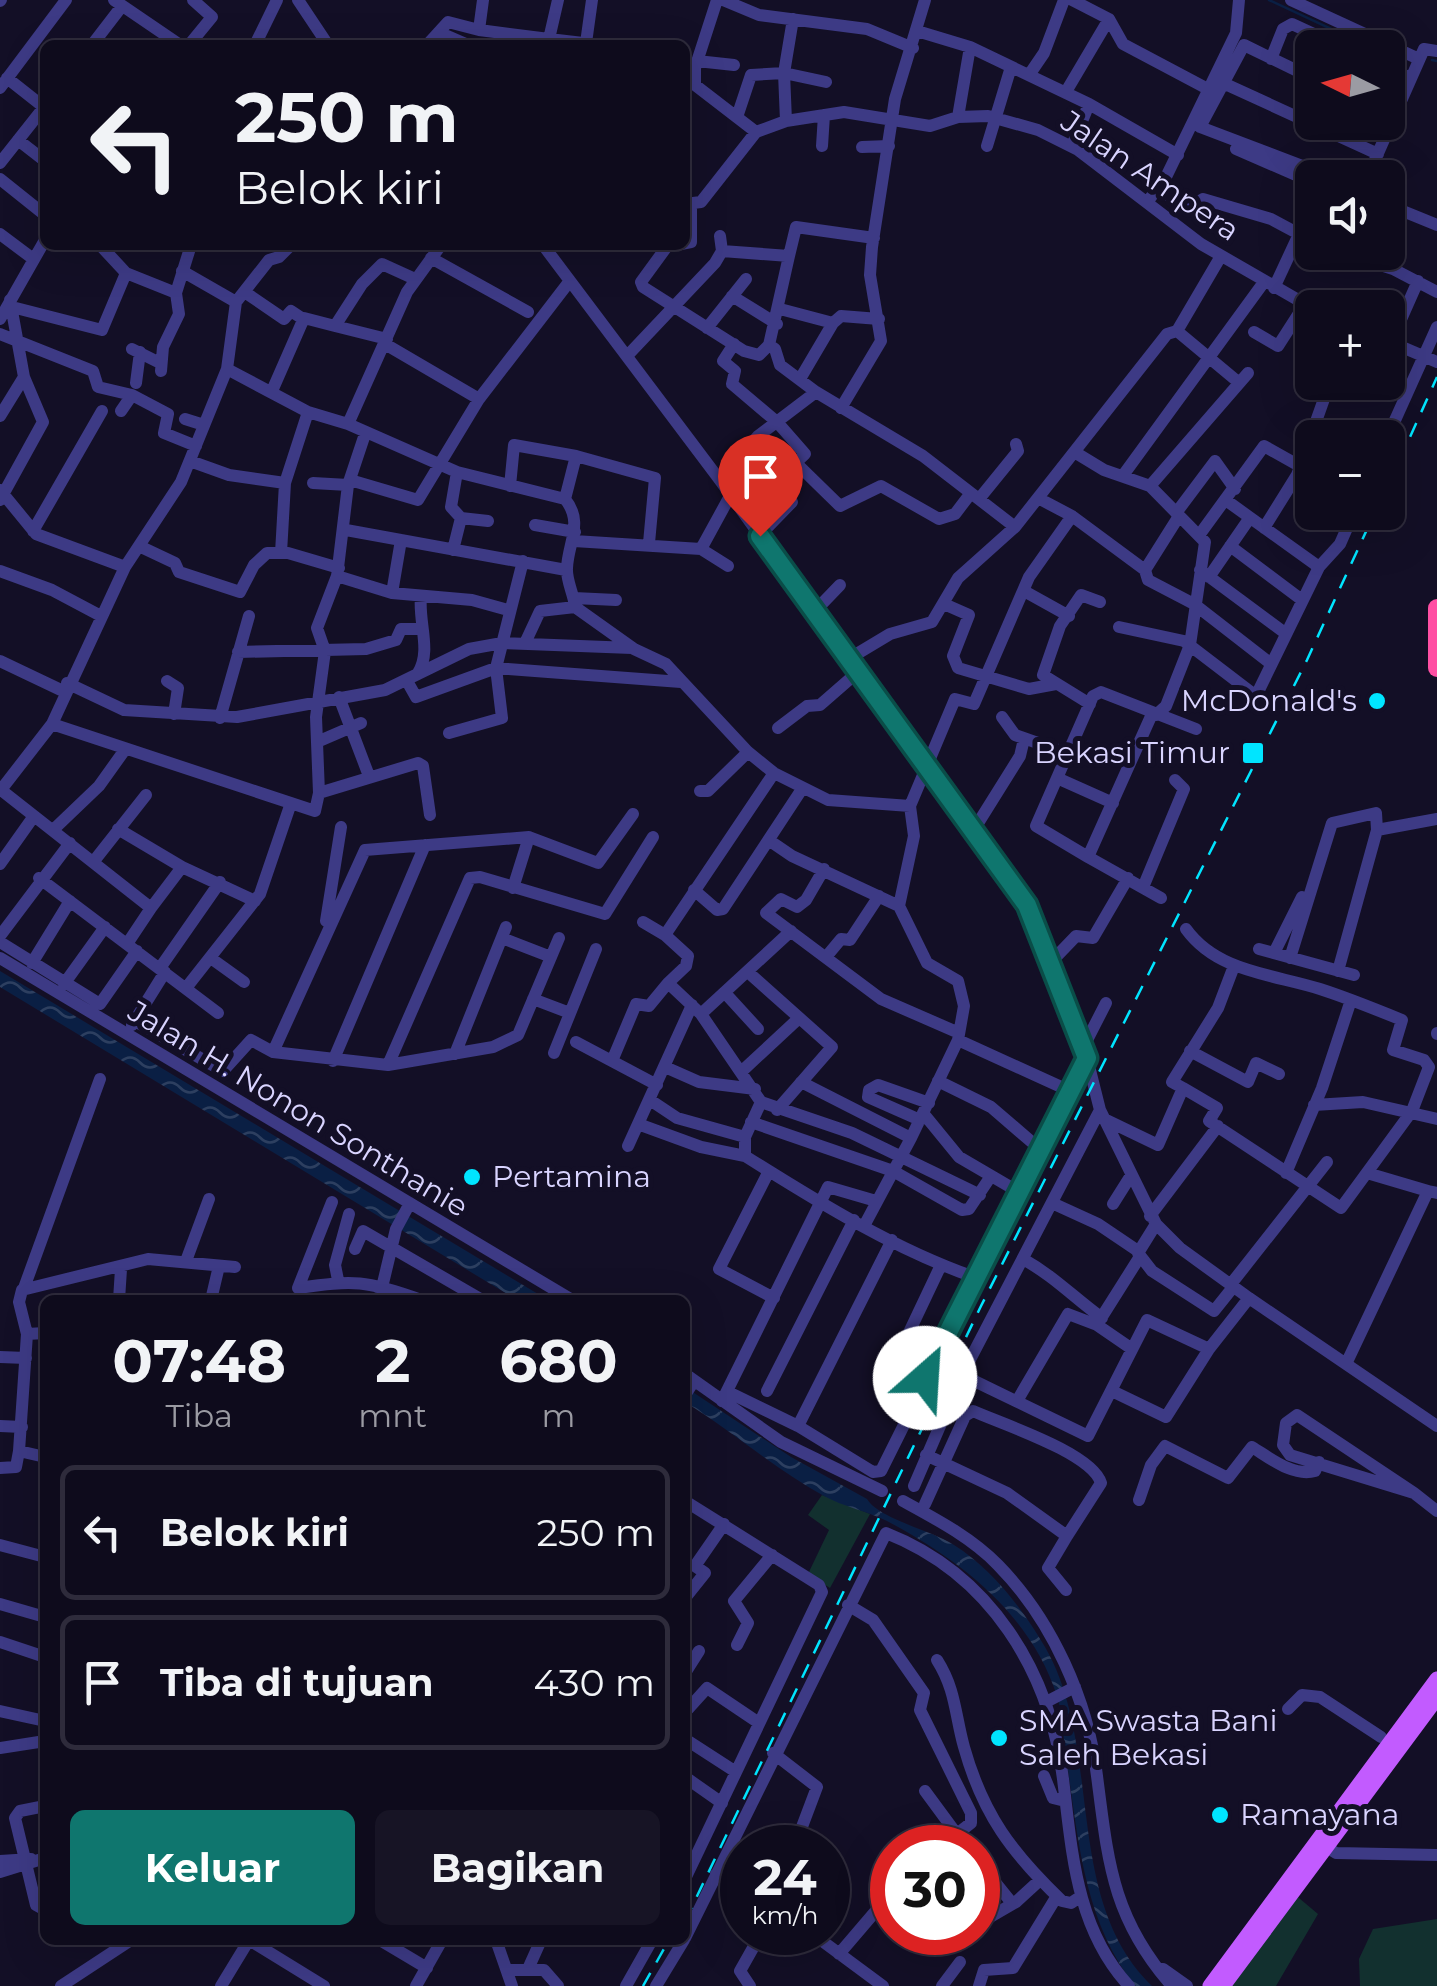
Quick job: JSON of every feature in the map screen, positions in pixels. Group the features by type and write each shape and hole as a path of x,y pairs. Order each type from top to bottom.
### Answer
{"highway":[{"path":"1437,608 1437,668"}],"main road":[{"path":"1224,1986 1322,1844 1431,1700 1437,1679"},
{"path":"1210,1986 1322,1844"}],"street":[{"path":"40,104 4,83 66,0"},
{"path":"192,0 212,18 193,40"},
{"path":"258,40 278,0"},
{"path":"298,0 325,40"},
{"path":"479,30 482,0"},
{"path":"548,40 558,0"},
{"path":"588,40 592,0"},
{"path":"690,204 701,202 714,188 728,162 756,132 690,84 692,65 720,0 758,15 867,29 913,48"},
{"path":"841,408 878,349 880,319 870,275 874,238 895,98 913,48 924,0"},
{"path":"1029,75 1044,53 1064,0"},
{"path":"1072,0 1109,18 1124,44 1206,88"},
{"path":"1148,202 1178,155 1206,88 1236,33 1239,0"},
{"path":"1291,0 1419,59"},
{"path":"100,40 118,3 173,40"},
{"path":"1066,90 1109,18"},
{"path":"786,121 784,73 794,19"},
{"path":"432,40 448,22 536,40"},
{"path":"1271,58 1283,29 1292,24 1305,30"},
{"path":"917,31 970,48 1066,90 1178,155"},
{"path":"1295,70 1244,44 1200,128 1295,163"},
{"path":"958,117 970,48"},
{"path":"1405,89 1426,48 1437,51"},
{"path":"692,65 734,66"},
{"path":"987,146 1011,67"},
{"path":"737,116 751,75 784,73 826,82"},
{"path":"1405,75 1411,78"},
{"path":"1223,83 1378,154"},
{"path":"1072,146 1089,104"},
{"path":"0,163 40,113"},
{"name":"Jalan Ampera","path":"756,132 786,121 824,115 856,113 930,126 958,117 996,117 1072,146 1221,256 1295,299"},
{"path":"822,146 824,115"},
{"path":"1189,126 1295,174"},
{"path":"18,140 40,157"},
{"path":"1375,160 1383,140"},
{"path":"862,148 888,146"},
{"path":"0,179 40,211"},
{"path":"1158,190 1191,208 1203,198 1248,211 1295,233"},
{"path":"1405,211 1437,225"},
{"path":"665,250 642,285 734,344 760,355 769,345 778,316 796,227 874,238"},
{"path":"627,356 722,251 720,236"},
{"path":"1,237 32,258"},
{"path":"1124,474 1210,354 1269,285 1295,239"},
{"path":"0,318 40,247"},
{"path":"105,250 126,272 176,292"},
{"path":"122,411 134,389 136,351 161,367 163,346 179,314 176,292 188,250"},
{"path":"152,908 0,791 52,724 125,567 190,461 227,369 241,297 270,260 280,258 287,250"},
{"path":"348,424 415,279 434,250 528,312"},
{"path":"546,250 719,479 1027,905 1086,1052 1102,1115 1153,1220 1180,1248 1437,1426"},
{"path":"722,251 789,256"},
{"path":"850,658 890,634 932,622 958,578 1015,528 1167,334 1177,331 1221,256"},
{"path":"335,326 362,284 382,264 415,279"},
{"path":"1388,270 1437,292"},
{"path":"182,271 282,318 291,311 303,319 386,342 479,398"},
{"path":"11,303 102,330 126,272"},
{"path":"708,328 746,278"},
{"path":"1405,308 1418,281"},
{"path":"313,483 349,482 416,500 479,398 570,282"},
{"path":"732,296 778,316 834,322"},
{"path":"11,303 24,377 44,417 1,495 33,531 125,567"},
{"path":"800,379 840,316 880,319"},
{"path":"272,391 303,319"},
{"path":"1254,332 1278,346 1295,324"},
{"path":"1394,420 1437,328"},
{"path":"1150,486 1242,377 1177,331"},
{"path":"0,334 18,345 93,370 98,388 134,389 168,414 164,433 196,446"},
{"path":"734,344 723,362 735,371 732,384 777,422 805,454 783,475"},
{"path":"769,345 780,354 778,362 816,392 922,456 1015,528"},
{"path":"1405,348 1437,362"},
{"path":"227,369 308,412 348,424 456,472 564,500 574,512 574,537 566,570 574,602 634,648 666,664 748,752 774,773 828,800 910,806"},
{"path":"0,416 24,377"},
{"path":"719,479 744,450 816,392"},
{"path":"33,531 102,411"},
{"path":"282,553 286,483 308,412"},
{"path":"185,420 204,426"},
{"path":"52,724 313,812 319,793 318,700 325,651 317,628 338,572 349,482 365,434"},
{"path":"510,486 514,444 655,478 649,544"},
{"path":"797,464 840,506 881,486 938,519 955,514 975,496 1018,452 1016,444"},
{"path":"1200,534 1264,446 1295,464"},
{"path":"1076,453 1104,470 1150,486 1205,542 1205,574 1194,604 1190,645 1166,706 1154,715 1088,857"},
{"path":"564,500 576,456"},
{"path":"190,461 219,472 286,483"},
{"path":"1145,570 1215,461 1231,495 1249,519 1319,567"},
{"path":"456,472 451,506 461,518 488,520"},
{"path":"1264,528 1295,486"},
{"path":"700,549 730,496"},
{"path":"1038,498 1072,516 1145,570 1148,580 1194,604 1270,663"},
{"path":"760,536 792,502"},
{"path":"766,1391 859,1223 902,1157 958,1036 962,985 927,963 900,906 914,836 910,806 955,699 974,704 1037,563 1072,516"},
{"path":"454,550 461,518"},
{"path":"1205,574 1249,519"},
{"path":"535,525 574,537 700,549 728,566"},
{"path":"346,530 566,570"},
{"path":"1119,627 1190,645 1256,696 1319,567 1340,544 1346,530"},
{"path":"392,593 401,540"},
{"path":"139,546 175,563 178,572 240,592 262,556 282,553 392,593 472,600 508,610"},
{"path":"1230,546 1302,600"},
{"path":"449,733 501,720 496,668 522,561"},
{"path":"0,570 52,590 101,616"},
{"path":"1205,574 1285,634"},
{"path":"815,611 840,585"},
{"path":"1024,591 1068,616"},
{"path":"1090,704 1044,678 1044,666 1060,626 1080,595 1100,602"},
{"path":"421,596 420,629 426,660 412,678 413,696 496,668 681,682"},
{"path":"526,641 540,611 574,602 616,600"},
{"path":"944,604 969,615 953,663 1029,689 1056,684"},
{"path":"220,718 249,616"},
{"path":"238,652 366,650 396,640 400,630 420,629"},
{"path":"0,662 124,710 220,718 338,697 412,678 469,649 502,643 634,648"},
{"path":"778,728 807,706 820,705 859,672"},
{"path":"167,681 178,688 174,714"},
{"path":"1162,898 1096,865 1036,826 1097,692 1196,729"},
{"path":"338,697 356,725 369,776"},
{"path":"1002,718 1012,732 1024,739 1069,754"},
{"path":"317,742 356,725"},
{"path":"975,828 1014,766 1024,739"},
{"path":"53,830 99,786 124,751"},
{"path":"700,792 708,791 748,752"},
{"path":"319,793 420,764 430,815"},
{"path":"664,935 774,773"},
{"path":"1056,778 1113,803"},
{"path":"1144,886 1184,787 1176,780"},
{"path":"694,890 721,911 802,789"},
{"path":"94,860 146,795"},
{"path":"186,988 256,902 291,803"},
{"path":"1290,958 1332,823 1376,813 1377,830 1338,971"},
{"path":"338,852 530,837 598,863 633,814"},
{"path":"0,864 34,816"},
{"path":"1377,830 1437,818"},
{"path":"323,938 341,827"},
{"path":"118,828 182,867 256,902"},
{"path":"513,888 530,837"},
{"path":"388,1066 470,878 480,877 606,913 653,837"},
{"path":"770,841 900,906"},
{"path":"70,843 39,878 0,939 100,1004 152,908 182,867"},
{"path":"332,1061 424,845"},
{"path":"273,1052 365,850"},
{"path":"1274,953 1318,864"},
{"path":"824,869 806,900 796,907 781,899 766,912 891,1006 1070,1091"},
{"path":"39,878 218,1013"},
{"path":"1051,962 1076,936 1093,938 1128,878"},
{"path":"124,1035 220,882"},
{"path":"826,956 841,939 850,940 879,896"},
{"path":"32,963 70,901"},
{"path":"612,1061 636,1004 649,1006 688,958 643,922"},
{"path":"64,984 104,927"},
{"path":"1186,929 1201,947 1234,966 1351,1000 1402,1020 1393,1050 1424,1060 1429,1067 1412,1111 1342,1208 1209,1122 1217,1108 1172,1082 1218,1008 1234,966"},
{"path":"628,1146 697,1010 726,994 791,931"},
{"path":"455,1054 504,933 550,957"},
{"path":"136,1021 223,1071 245,1041 257,1040 273,1052 388,1066 455,1054 512,1040 558,938"},
{"path":"554,1053 596,949"},
{"path":"1259,949 1354,975"},
{"name":"Jalan H. Nonon Sonthanie","path":"0,958 407,1208 563,1295"},
{"path":"212,960 244,982"},
{"path":"749,973 832,1049 778,1110"},
{"path":"668,984 697,1010 758,1096 778,1110 852,1133 980,1195"},
{"path":"726,994 758,1029"},
{"path":"533,999 570,1013"},
{"path":"1286,1173 1351,1000"},
{"path":"690,1385 798,1426 873,1472 881,1471 974,1277 1070,1091 1106,1003"},
{"path":"740,1072 798,1019"},
{"path":"576,1042 657,1085"},
{"path":"1190,1051 1248,1082 1256,1063 1279,1074"},
{"path":"665,1067 699,1082 758,1096"},
{"path":"0,1468 16,1467 22,1427 28,1334 20,1302 100,1078"},
{"path":"938,1081 991,1107 1040,1150"},
{"path":"801,1082 911,1138"},
{"path":"1102,1115 1157,1146 1183,1088"},
{"path":"745,1156 745,1137 758,1096"},
{"path":"650,1100 677,1118 745,1137"},
{"path":"1314,1104 1363,1102 1437,1120"},
{"path":"924,1112 959,1157 1020,1192"},
{"path":"914,1486 962,1375 1102,1115"},
{"path":"751,1122 893,1171 958,1209 969,1210 991,1176"},
{"path":"638,1124 701,1147 745,1156 859,1223 941,1265 974,1277"},
{"path":"1099,1321 1138,1255 1153,1220 1218,1126"},
{"path":"1052,1203 1098,1224 1212,1310 1327,1162"},
{"path":"769,1171 719,1269 774,1298"},
{"path":"1346,1364 1433,1192 1366,1174"},
{"path":"1113,1204 1130,1177"},
{"path":"725,1396 832,1186 876,1201"},
{"path":"186,1261 209,1198"},
{"path":"332,1202 298,1288 338,1280 380,1293 396,1229 407,1208"},
{"path":"338,1280 338,1248 350,1214"},
{"path":"355,1249 361,1230 468,1295"},
{"path":"798,1426 892,1240"},
{"path":"24,1288 121,1269 148,1259 235,1268"},
{"path":"1023,1259 1059,1279 1068,1293 1132,1349"},
{"path":"925,1378 898,1367 895,1360 941,1265"},
{"path":"212,1295 219,1266"},
{"path":"119,1295 121,1269"},
{"path":"1112,1390 1164,1418 1249,1298"},
{"path":"1017,1401 1064,1316 1099,1321"},
{"path":"962,1375 1086,1436 1147,1320 1209,1350"},
{"path":"28,1334 40,1333"},
{"path":"0,1358 26,1358"},
{"path":"725,1396 781,1442 882,1490"},
{"path":"924,1504 965,1416 972,1411 1094,1468 1102,1482 1048,1568 1066,1590"},
{"path":"1414,1494 1296,1457 1285,1448 1284,1428 1293,1415 1414,1494 1437,1512"},
{"path":"0,1426 22,1427"},
{"path":"1139,1500 1155,1457 1165,1446 1228,1478 1252,1448 1274,1462 1307,1473 1315,1471 1319,1462"},
{"path":"19,1451 40,1456"},
{"path":"926,1455 1017,1498 1067,1536"},
{"path":"903,1501 998,1564 1050,1637 1075,1687 1097,1774 1112,1886 1137,1936 1172,1986"},
{"path":"690,1504 819,1585 822,1592 690,1869"},
{"path":"690,1592 704,1574 695,1566 724,1524"},
{"path":"690,1927 773,1753 886,1533 944,1562 982,1596 1004,1623 1048,1700 1080,1896 1114,1970 1129,1986"},
{"path":"0,1545 40,1556"},
{"path":"737,1644 748,1623 734,1602 772,1555"},
{"path":"0,1604 40,1616"},
{"path":"848,1605 873,1620 924,1693 920,1710 972,1818 963,1825"},
{"path":"0,1642 40,1656"},
{"path":"690,1665 699,1651"},
{"path":"938,1660 956,1694 966,1754 994,1825 1057,1896 1068,1903 1080,1896"},
{"path":"1048,1700 1075,1687"},
{"path":"690,1707 706,1688 759,1723"},
{"path":"1288,1709 1302,1695 1320,1696 1381,1737"},
{"path":"0,1712 40,1720"},
{"path":"690,1742 736,1772"},
{"path":"0,1748 40,1743"},
{"path":"773,1753 817,1787 803,1825"},
{"path":"1044,1776 1053,1798 1065,1801"},
{"path":"690,1781 722,1804"},
{"path":"925,1792 949,1825"},
{"path":"40,1807 16,1814 34,1860 36,1905 40,1907"},
{"path":"1322,1844 1437,1854"},
{"path":"0,1861 34,1860"},
{"path":"0,1872 34,1860"},
{"path":"716,1874 720,1876"},
{"path":"1000,1909 1016,1902 1040,1880"},
{"path":"1000,1888 1011,1902"},
{"path":"978,1986 984,1970 1014,1968 1057,1896"},
{"path":"850,1942 870,1920"},
{"path":"61,1986 123,1945"},
{"path":"221,1986 246,1945"},
{"path":"257,1945 324,1986"},
{"path":"388,1945 427,1968"},
{"path":"416,1986 439,1945"},
{"path":"498,1945 512,1986"},
{"path":"528,1969 539,1945"},
{"path":"626,1986 649,1945"},
{"path":"656,1986 680,1945"},
{"path":"749,1955 740,1972 750,1986"},
{"path":"840,1955 882,1986"},
{"path":"942,1986 960,1962"},
{"path":"1162,1969 1187,1986"},
{"path":"507,1970 544,1970 558,1986"}],"green space":[{"path":"822,1495 870,1514 830,1588 808,1574 829,1530 808,1515"},
{"path":"1293,1893 1318,1914 1276,1986 1223,1986"},
{"path":"1437,1919 1437,1986 1360,1986 1359,1959 1373,1929"}],"water":[{"path":"0,971 540,1295 509,1295 0,987"},
{"path":"690,1390 791,1457 867,1499 882,1513 954,1545 981,1566 1016,1604 1045,1647 1063,1687 1074,1731 1094,1867 1106,1911 1124,1951 1152,1986 1135,1986 1104,1933 1093,1905 1079,1847 1057,1696 1030,1639 989,1592 940,1553 879,1518 824,1496 690,1405"}],"waterway":[{"path":"1269,0 1333,30"},
{"path":"1432,60 1437,61"}],"railway":[{"path":"1405,448 1437,377"},
{"path":"690,1911 981,1306 1307,660 1367,530"},
{"path":"643,1986 666,1945"}],"place":[{"name":"McDonald's","path":"1377,701"},
{"name":"Bekasi Timur","path":"1253,753"},
{"name":"Pertamina","path":"472,1177"},
{"name":"SMA Swasta Bani Saleh Bekasi","path":"999,1738"},
{"name":"Ramayana","path":"1220,1815"}],"route":[{"path":"760,536 1000,862 1027,905 1087,1058 925,1378"}]}
